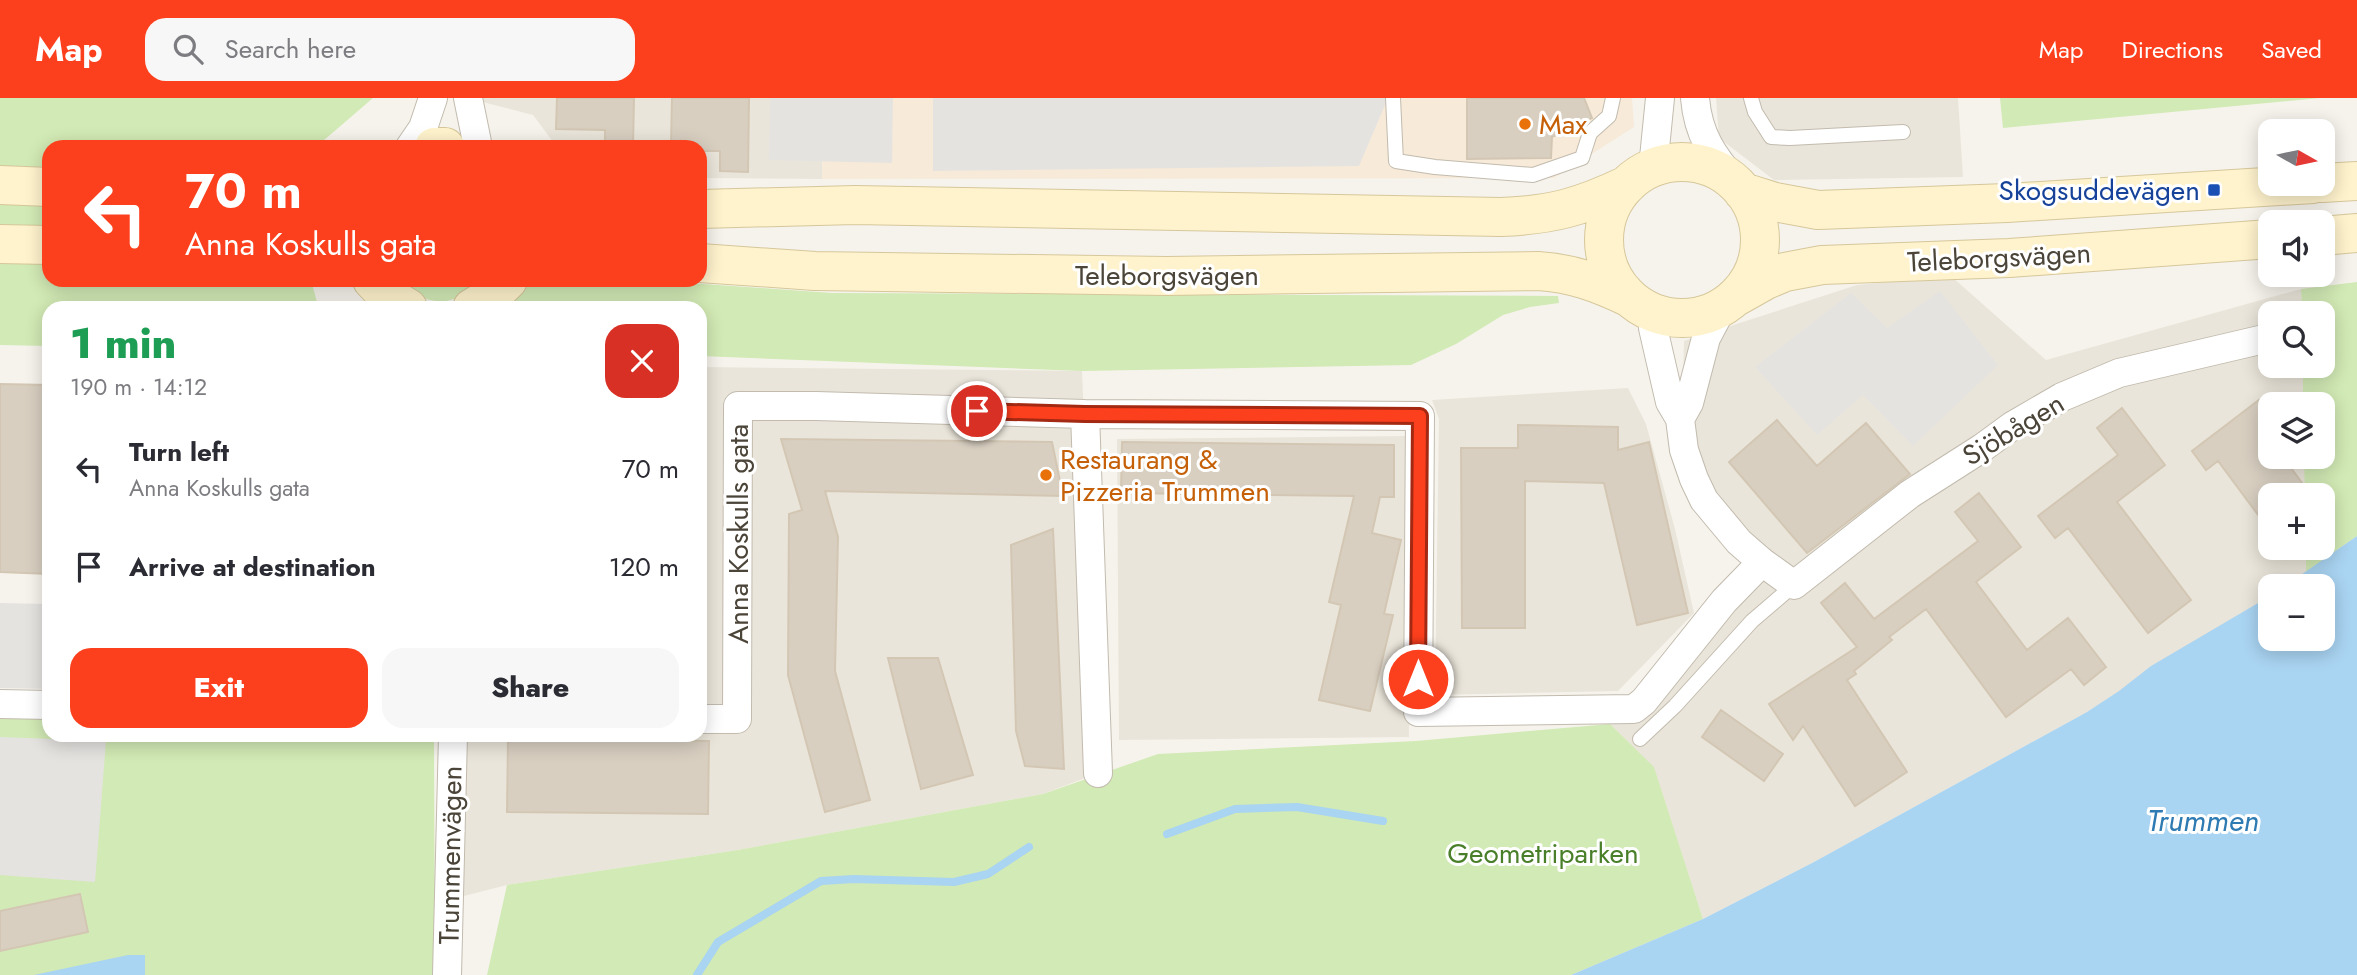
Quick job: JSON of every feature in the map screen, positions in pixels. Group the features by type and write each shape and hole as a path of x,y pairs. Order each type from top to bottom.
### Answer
{"main road":[{"path":"707,209 855,205 1502,217 1549,214 1572,209 1595,201 1640,176 1665,164 1690,163 1715,169 1740,188 1756,214 1759,253 1750,278 1728,302 1697,317 1669,317 1643,305 1612,272 1605,242 1610,211 1617,197 1640,176"},
{"path":"2335,182 2357,181"},
{"path":"0,185 42,187"},
{"name":"Teleborgsvägen","path":"1740,188 1796,207 1818,210 2007,203 2258,187"},
{"path":"2335,235 2357,233"},
{"name":"Teleborgsvägen","path":"1728,302 1785,272 1822,265 2009,258 2258,240"},
{"path":"0,244 42,245"},
{"name":"Teleborgsvägen","path":"707,263 816,271 1167,276 1558,272 1592,280 1643,305"},
{"path":"378,287 396,301"},
{"path":"484,301 501,287"}],"street":[{"path":"415,140 423,128 433,98"},
{"path":"468,98 477,140"},
{"path":"1640,176 1660,98"},
{"path":"1695,98 1700,127 1708,147 1740,188"},
{"path":"1680,419 1689,403 1706,338 1728,302"},
{"path":"1643,305 1653,328 1670,402 1680,419 1684,450 1704,500 1739,542 1794,585"},
{"name":"Sjöbågen","path":"1794,585 1910,494 2012,426 2062,397 2119,373 2258,340"},
{"name":"Anna Koskulls gata","path":"707,719 737,719 738,406 1085,414 1420,416 1418,712 1634,709 1644,701 1724,601 1762,562"},
{"path":"1085,414 1098,773"},
{"path":"0,704 42,705"},
{"name":"Trummenvägen","path":"447,975 453,742"}],"lane":[{"path":"1393,98 1396,161 1533,175 1582,158 1590,133 1609,116 1613,98"},
{"path":"1751,98 1755,112 1771,137 1903,132"},
{"name":"Sjöbågen","path":"1640,739 1675,706 1752,621 1794,585"}],"shaded area":[{"path":"467,98 824,98 822,179 707,178 707,140 552,140 533,115"},
{"path":"770,98 893,98 892,163 769,160"},
{"path":"824,98 1632,98 1634,127 1554,178 822,179"},
{"path":"933,98 1388,98 1359,166 933,171"},
{"path":"1716,98 1958,98 1963,177 1774,180 1719,138"},
{"path":"1951,276 2046,360 2301,289 2302,301 2258,301 2258,378 2303,378 2303,392 2258,392 2258,469 2318,469 2320,483 2258,483 2258,560 2306,560 2306,572 2258,574 2258,604 2087,712 1814,862 1703,919 1654,768 1610,724 1745,563 1689,504 1683,389 1684,341 1857,285"},
{"path":"1940,291 1998,365 1913,446 1863,395 1817,435 1755,367 1851,293 1887,328"},
{"path":"707,367 1082,371 1098,773 1043,794 738,850 507,885 460,897 465,742 707,742"},
{"path":"1628,388 1646,424 1675,529 1694,613 1618,691 1435,695 1439,419 1432,400"},
{"path":"1407,436 1409,737 1119,740 1117,439"},
{"path":"0,603 42,604 42,689 0,688"},
{"path":"0,737 42,739 42,742 106,742 95,882 0,875"}],"green space":[{"path":"0,98 373,98 324,140 42,140 42,287 313,287 317,301 42,301 42,346 0,345"},
{"path":"2000,98 2320,98 2003,128"},
{"path":"2357,282 2357,536 2335,552 2335,483 2305,483 2304,469 2335,469 2335,392 2303,392 2303,378 2335,378 2335,301 2302,301 2301,289 2335,287 2335,285"},
{"path":"707,284 832,293 1558,296 1559,303 1530,307 1503,315 1456,344 1411,365 1082,371 707,356 707,301 506,301 527,287 707,287"},
{"path":"403,287 477,287 450,300 430,300"},
{"path":"2306,560 2323,560 2306,572"},
{"path":"0,708 42,710 42,742 434,742 435,975 0,975"},
{"name":"Geometriparken","path":"1610,724 1654,767 1703,919 1571,975 487,975 507,885 738,850 1043,794 1158,754 1416,741"}],"water":[{"name":"Trummen","path":"2357,536 2357,975 1571,975 1703,919 1814,862 2087,712 2151,666 2258,603 2258,651 2335,651 2335,574 2302,574 2322,560 2335,560 2335,551"},
{"path":"128,955 145,955 145,975 34,975"}],"building":[{"path":"557,98 634,98 633,140 605,140 605,130 556,129"},
{"path":"672,98 749,98 748,172 720,171 720,151 707,151 707,140 671,140"},
{"name":"Max","path":"1467,98 1584,98 1592,118 1552,137 1551,158 1467,159"},
{"path":"0,384 42,385 42,574 0,572"},
{"path":"2258,401 2258,469 2292,469 2302,483 2258,483 2258,515 2218,461 2206,470 2192,451"},
{"path":"2122,408 2165,465 2117,502 2191,600 2148,633 2068,528 2055,538 2038,516 2118,455 2097,428"},
{"path":"1777,420 1817,466 1866,423 1910,474 1807,553 1729,462"},
{"path":"1518,425 1618,427 1618,450 1649,442 1688,613 1637,625 1604,483 1525,481 1525,628 1462,628 1461,448 1518,448"},
{"path":"781,439 1052,442 1063,496 825,491 838,537 835,671 870,800 825,812 788,675 789,514 802,510"},
{"path":"1122,442 1394,445 1394,497 1380,497 1372,533 1401,540 1384,614 1393,615 1370,711 1319,700 1341,605 1329,602 1354,496 1121,493"},
{"path":"1979,493 2021,547 1976,582 2027,650 2068,618 2106,667 2084,685 2071,669 2006,717 1926,609 1889,637 1892,640 1847,680 1907,772 1855,806 1803,726 1793,740 1769,704 1857,647 1821,603 1845,583 1874,619 1978,541 1955,512"},
{"path":"1053,529 1064,769 1025,766 1016,731 1011,545"},
{"path":"888,658 938,658 973,775 921,789"},
{"path":"1721,710 1783,754 1764,781 1702,737"},
{"path":"709,741 708,814 507,812 508,742"},
{"path":"80,894 88,932 0,951 0,911"}],"waterway":[{"path":"1167,834 1235,809 1297,807 1383,821"},
{"path":"697,975 718,942 821,881 854,879 954,882 988,874 1029,847"}],"place":[{"name":"Max","path":"1525,124"},
{"name":"Skogsuddevägen","path":"2214,190"},
{"name":"Restaurang & Pizzeria Trummen","path":"1046,475"}],"route":[{"path":"977,411 1420,416 1418,679"}]}
